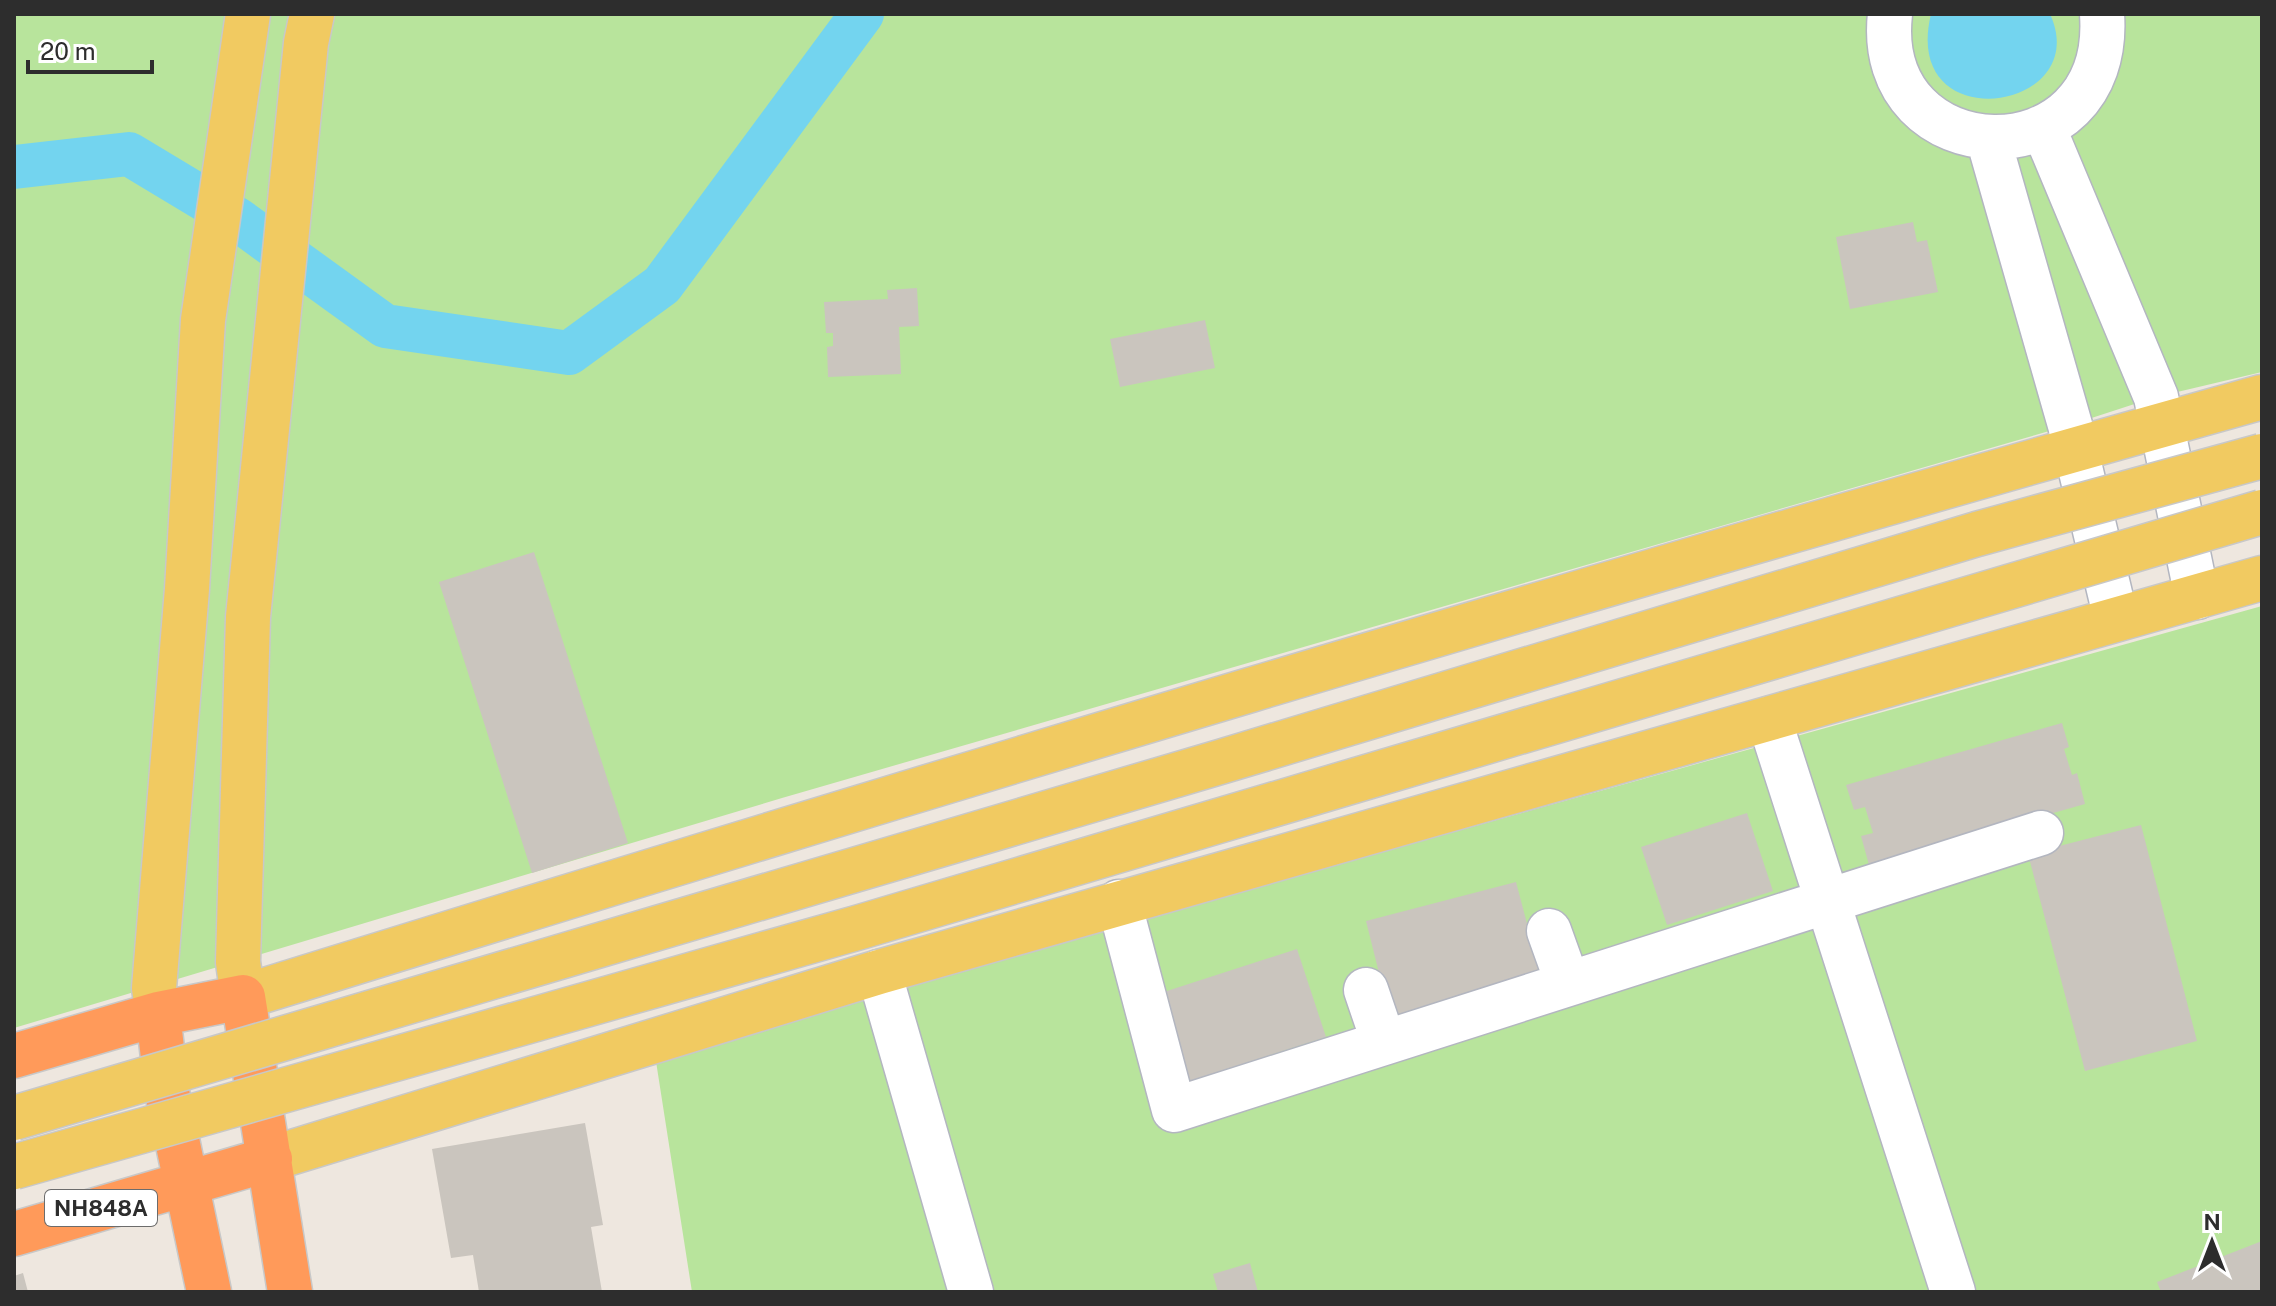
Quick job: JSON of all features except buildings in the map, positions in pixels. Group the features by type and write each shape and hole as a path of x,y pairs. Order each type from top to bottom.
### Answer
{"highway":[{"path":"14,1056 158,1014 243,997 290,1292"},
{"path":"158,1014 167,1092 189,1183"},
{"name":"NH848A","path":"14,1234 270,1159"},
{"name":"NH848A","path":"189,1183 209,1292"}],"main road":[{"path":"158,1014 154,988 187,589 203,320 248,14"},
{"path":"312,14 248,617 238,962 243,997 806,822 2262,397"},
{"path":"14,1118 1205,767 1977,534 2262,456"},
{"path":"14,1167 860,927 2262,512"},
{"path":"270,1159 879,972 1119,902 2262,578"}],"street":[{"path":"1890,14 1887,36 1895,70 1912,100 1938,122 1972,137 2009,139 2044,129 2074,107 2095,77 2104,42 2102,14"},
{"path":"2044,129 2156,397 2197,597"},
{"path":"1988,138 2076,450 2116,619"},
{"path":"1769,719 1825,902 1953,1292"},
{"path":"1119,902 1174,1110 2041,833"},
{"path":"1549,931 1568,984"},
{"path":"879,972 971,1292"},
{"path":"1366,990 1384,1043"}],"green space":[{"path":"14,14 2262,14 2262,372 2156,397 2070,425 782,798 14,1028"},
{"path":"2262,606 2262,1292 692,1292 655,1055"}],"water":[{"path":"1931,14 2050,14 2057,47 2046,73 2024,91 1996,98 1967,96 1943,81 1929,54"}],"waterway":[{"path":"14,167 129,154 237,219 385,326 569,353 662,285 862,14"}]}
